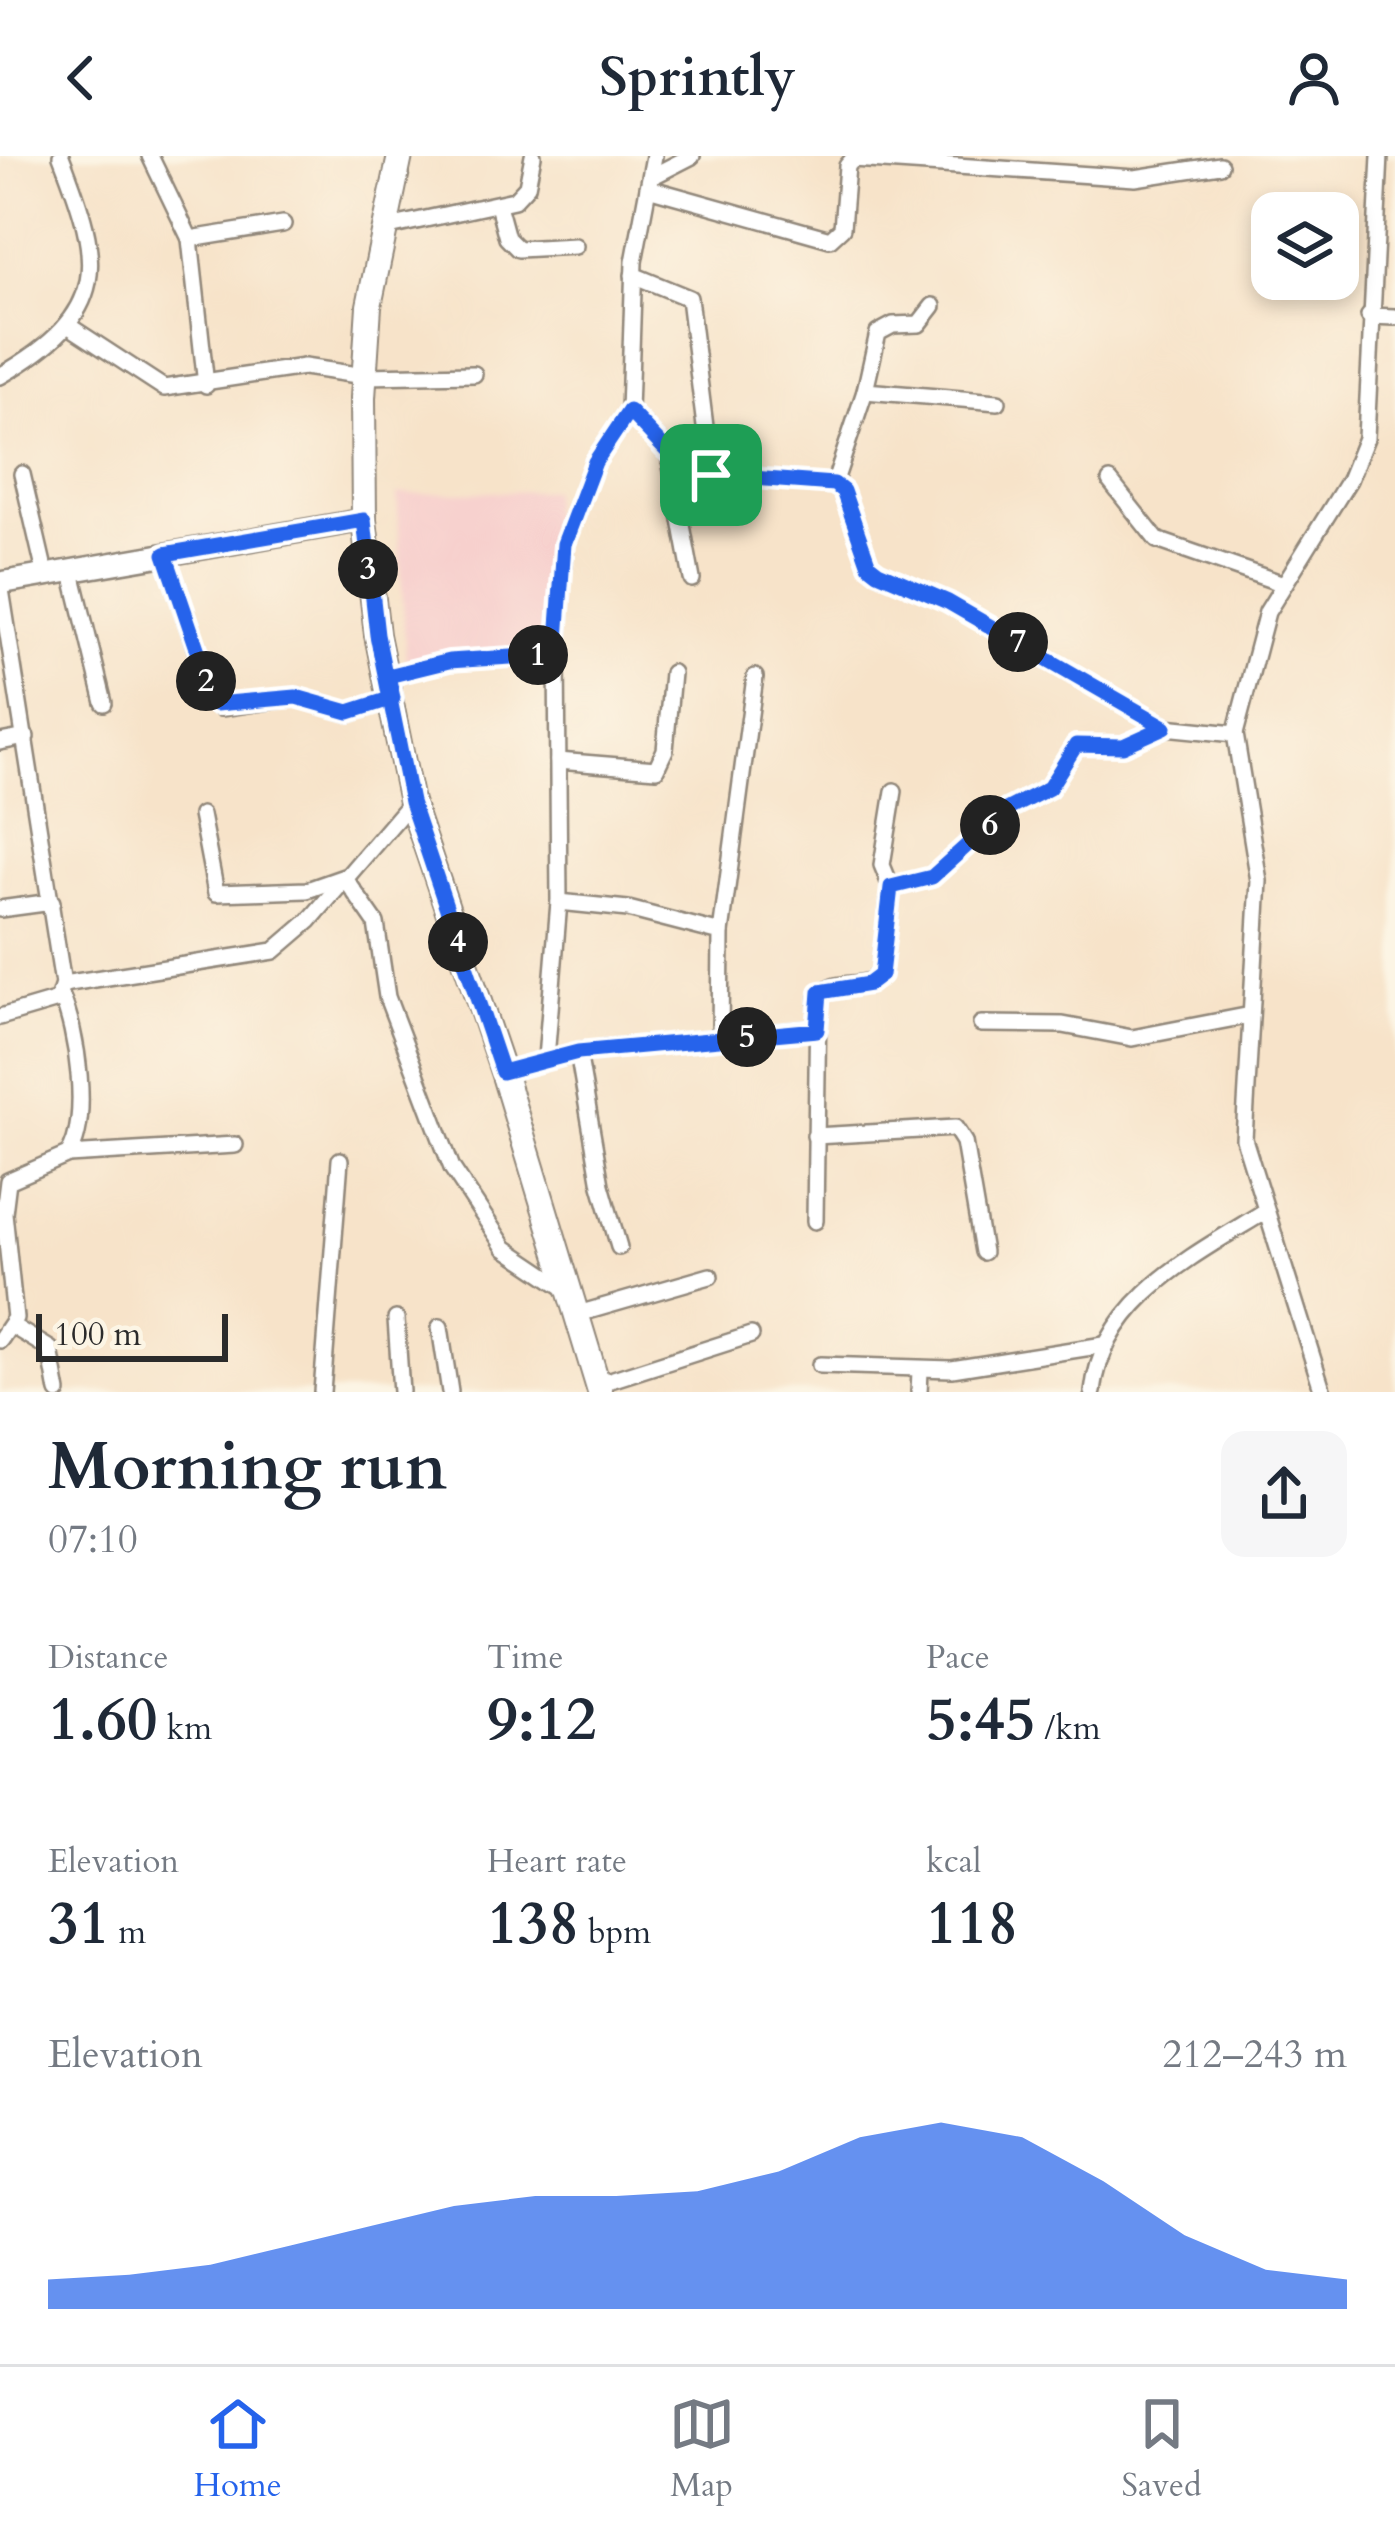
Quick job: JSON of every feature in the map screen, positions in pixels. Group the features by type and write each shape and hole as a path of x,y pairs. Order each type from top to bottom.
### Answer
{"main road":[{"path":"400,156 384,228 364,376 364,520 390,687 411,802 502,1072 599,1388"}],"street":[{"path":"0,376 46,348 69,326 85,290 93,252 61,156"},
{"path":"150,156 190,239 206,385"},
{"path":"384,228 498,205 524,192 532,156"},
{"path":"546,1058 559,902 556,654 564,544 595,462 629,411 634,275 654,156"},
{"path":"650,183 692,156"},
{"path":"1323,1392 1244,1139 1259,881 1235,734 1267,612 1349,480 1366,438 1380,156"},
{"path":"650,183 830,239 842,228 847,166 853,159 1135,178 1220,165"},
{"path":"498,205 506,238 518,249 574,245"},
{"path":"190,239 283,224"},
{"path":"634,275 685,295 691,304 694,369 711,475"},
{"path":"834,484 866,391 878,333 923,322 933,306"},
{"path":"1369,316 1395,316"},
{"path":"69,326 154,385 206,385 304,367 364,376 474,374"},
{"path":"866,391 998,402"},
{"path":"629,411 689,472 834,484 843,491 869,565 878,572 948,602 1165,727 1235,734"},
{"path":"668,452 692,579"},
{"path":"22,474 46,577"},
{"path":"1110,481 1157,540 1282,583"},
{"path":"68,1155 80,1112 74,1025 62,989 0,583 364,520"},
{"path":"165,554 208,687 221,708 296,697 349,712 390,687 449,661 556,654"},
{"path":"72,572 104,703"},
{"path":"558,761 656,769 665,750 672,673"},
{"path":"721,1040 721,933 755,676"},
{"path":"891,887 932,877 1006,810 1049,788 1076,745 1123,746 1165,727"},
{"path":"0,742 26,737"},
{"path":"815,1221 820,992 869,984 881,975 891,887 882,865 894,791"},
{"path":"0,1017 62,989 274,951 309,921 411,802"},
{"path":"201,815 216,893 307,890 344,877"},
{"path":"344,877 376,922 387,997 461,1185 505,1248 573,1302 710,1276"},
{"path":"0,909 52,902"},
{"path":"559,902 628,909 721,933"},
{"path":"982,1024 1063,1025 1132,1038 1251,1015"},
{"path":"502,1072 578,1052 817,1030"},
{"path":"578,1052 602,1185 619,1247"},
{"path":"814,1136 955,1128 964,1142 983,1252"},
{"path":"14,1327 3,1231 8,1181 68,1155 235,1145"},
{"path":"322,1392 340,1160"},
{"path":"1093,1392 1104,1345 1148,1290 1264,1212"},
{"path":"396,1319 401,1392"},
{"path":"0,1340 14,1327"},
{"path":"14,1327 50,1349 58,1392"},
{"path":"440,1327 450,1392"},
{"path":"599,1388 751,1335"},
{"path":"820,1365 920,1371 1104,1345"},
{"path":"919,1392 920,1371"}],"shaded area":[{"path":"552,491 545,648 406,662 397,494"}],"route":[{"path":"711,475 681,466 629,411 595,462 564,544 556,654 449,661 388,676 393,698 349,712 296,697 221,708 216,704 165,554 364,520 377,635 393,698 411,802 502,1072 578,1052 626,1052 817,1030 820,992 832,986 869,984 884,970 888,894 895,883 932,877 1006,810 1049,788 1069,749 1076,745 1123,746 1165,727 948,602 878,572 869,565 843,491 834,484 711,475"}]}
